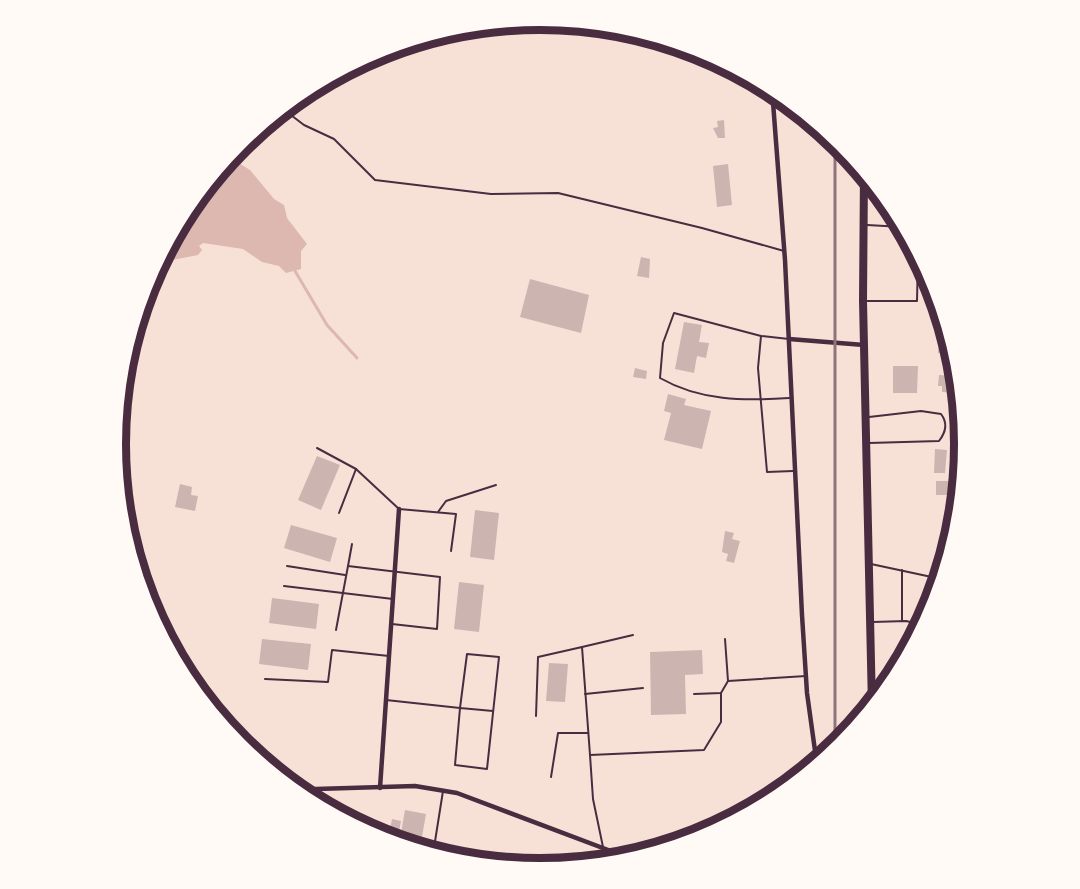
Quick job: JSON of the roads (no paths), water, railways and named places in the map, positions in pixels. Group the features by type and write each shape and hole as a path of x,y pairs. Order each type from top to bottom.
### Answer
{"main road":[{"path":"864,186 863,300 872,693"}],"street":[{"path":"773,102 784,251 789,339 789,398 806,676 815,754"},
{"path":"789,339 864,345"},
{"path":"380,788 399,509"},
{"path":"312,790 415,786 457,793 615,852"}],"lane":[{"path":"290,114 304,125 334,139 375,180 491,194 558,193 691,225 784,251"},
{"path":"864,225 893,226"},
{"path":"863,300 917,301 918,274"},
{"path":"789,339 761,336 674,314 663,343 660,378 678,388 734,401 789,398"},
{"path":"761,336 759,399 767,472 793,471"},
{"path":"866,417 921,411 941,414 945,419 945,433 939,441 866,443"},
{"path":"317,448 356,469 399,509 456,514 451,551"},
{"path":"339,513 356,469"},
{"path":"438,512 446,501 496,485"},
{"path":"336,630 352,544"},
{"path":"869,563 933,577"},
{"path":"287,566 345,575"},
{"path":"348,566 440,577 437,629 391,624"},
{"path":"902,570 902,621"},
{"path":"284,586 393,599"},
{"path":"870,622 902,621 914,623"},
{"path":"536,716 538,657 633,635"},
{"path":"590,755 704,750 721,722 721,693 728,681 725,639"},
{"path":"582,647 593,799 603,847"},
{"path":"265,679 328,682 332,650 389,656"},
{"path":"467,654 499,657 487,769 455,765 460,708 467,654"},
{"path":"728,681 806,676"},
{"path":"585,694 643,688"},
{"path":"694,694 721,693"},
{"path":"386,700 493,711"},
{"path":"551,777 558,733 588,733"},
{"path":"433,845 443,791"}],"waterway":[{"path":"295,271 327,325 357,358"}],"railway":[{"path":"835,153 835,736"}]}
